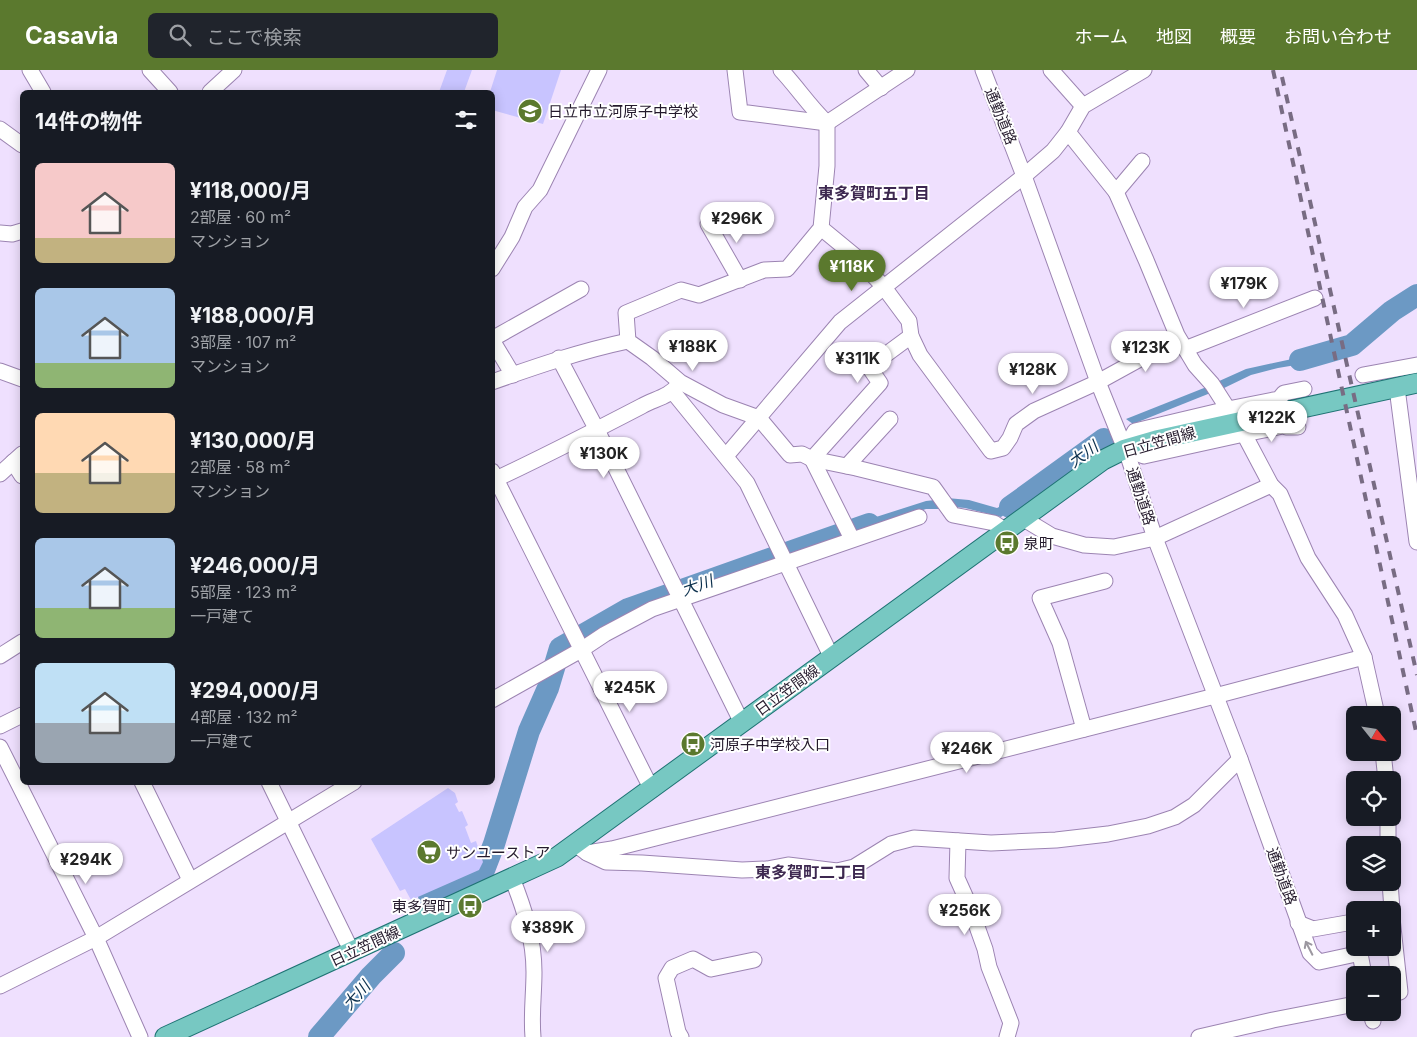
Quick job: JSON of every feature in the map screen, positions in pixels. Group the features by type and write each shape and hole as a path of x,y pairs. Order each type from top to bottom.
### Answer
{"main road":[{"name":"日立笠間線","path":"165,1037 557,857 582,849 652,790 742,722 1007,532 1103,460 1125,449 1185,433 1417,384"}],"street":[{"path":"30,70 42,90"},
{"path":"150,70 168,90"},
{"path":"212,90 234,70"},
{"path":"495,264 512,237 525,207 540,190 599,70"},
{"path":"735,70 740,112 827,124 906,70"},
{"path":"628,341 626,312 681,290 699,295 764,270 787,269 821,228 826,176 827,124 813,110 797,87 781,70"},
{"path":"866,70 881,88"},
{"name":"通勤道路","path":"983,70 1024,176 1098,382 1125,449 1155,538 1240,759 1310,953 1319,962 1347,956"},
{"path":"1051,70 1082,106"},
{"path":"726,456 840,322 1053,151 1068,132 1082,106 1144,70"},
{"path":"0,129 20,144"},
{"path":"1068,132 1116,192 1182,343 1195,365 1215,388 1228,409"},
{"path":"1116,192 1142,161"},
{"path":"708,224 740,280"},
{"path":"821,228 855,256 883,286 909,321 911,336 920,355 991,451 1003,448 1016,424 1034,412 1182,343 1315,298"},
{"path":"0,233 12,234 20,232"},
{"path":"495,338 582,289"},
{"path":"812,460 880,383 868,367 911,336"},
{"path":"495,381 559,358 628,341 652,358 676,387 747,483 832,658"},
{"path":"495,345 513,375"},
{"path":"559,358 597,430 742,722"},
{"path":"1362,375 1417,365"},
{"path":"0,371 20,378"},
{"path":"676,387 759,418 790,455 802,454 812,460 847,466 933,488 953,515 994,524 1007,532"},
{"path":"495,477 597,430 676,387"},
{"path":"1397,388 1417,542"},
{"path":"1298,427 1283,426 1144,456 1125,449 1135,431 1279,399 1284,393 1304,389"},
{"path":"847,466 890,419"},
{"path":"1244,434 1271,484 1280,494 1308,558 1346,615 1364,657 1375,706"},
{"path":"0,474 18,458"},
{"path":"812,460 850,534"},
{"path":"495,479 652,790"},
{"path":"1024,519 1052,536 1084,544 1114,547 1155,538 1271,484"},
{"path":"495,698 555,664 577,643 605,634 652,609 677,593 850,534 919,517"},
{"path":"1084,729 1060,643 1040,598 1105,581"},
{"path":"0,656 20,643"},
{"path":"582,849 612,849 1364,657"},
{"path":"0,726 20,716"},
{"path":"0,748 96,938 140,1037"},
{"path":"582,849 606,862 742,870 767,869 788,865 837,871 854,867 891,844 914,838 991,843 1056,840 1108,834 1148,826 1175,817 1194,805 1240,759"},
{"path":"143,785 190,880"},
{"path":"269,785 352,952"},
{"path":"0,986 96,938 349,785"},
{"path":"958,841 957,878 970,907 985,948 989,967 1011,1023 1007,1037"},
{"path":"512,878 525,912 532,945 534,971 531,1017 533,1037"},
{"path":"1298,923 1313,928 1346,923"},
{"path":"681,1037 678,1032 666,978 672,968 692,959 711,969 754,960"},
{"path":"1200,1037 1346,1006"}],"water":[{"path":"1417,292 1417,302 1349,350 1347,340"},
{"path":"1328,345 1329,353 1321,355 1308,363 1251,375 1222,389 1217,382 1246,369 1306,356"},
{"path":"1209,386 1213,392 1133,424 1126,419"},
{"path":"1100,435 1104,441 1042,489 1037,481"},
{"path":"1031,486 1036,492 1001,517 954,507 947,498 969,500 997,508"},
{"path":"935,500 941,509 926,509 854,533 851,525 926,501"}],"building":[{"path":"447,70 472,70 465,90 440,90"},
{"path":"497,70 561,70 543,124 495,111 495,90 491,90"},
{"name":"サンユーストア","path":"448,788 455,793 458,802 455,804 459,812 462,811 468,825 465,827 471,843 476,841 483,862 479,870 411,900 405,889 400,891 371,839"}],"waterway":[{"name":"大川","path":"1300,360 1352,345 1392,311 1417,295"},
{"name":"大川","path":"1010,507 1104,439"},
{"name":"大川","path":"429,896 484,870 494,844 529,731 548,688 560,648 628,609 869,524"},
{"name":"大川","path":"319,1037 371,976 394,953"}],"railway":[{"path":"1273,70 1417,736"},
{"path":"1282,77 1417,675"}],"place":[{"name":"日立市立河原子中学校","path":"530,111"},
{"name":"泉町","path":"1007,543"},
{"name":"河原子中学校入口","path":"693,744"},
{"name":"サンユーストア","path":"429,852"},
{"name":"東多賀町","path":"470,906"}],"district":[{"name":"東多賀町五丁目","path":"874,193"},
{"name":"東多賀町二丁目","path":"811,872"}]}
